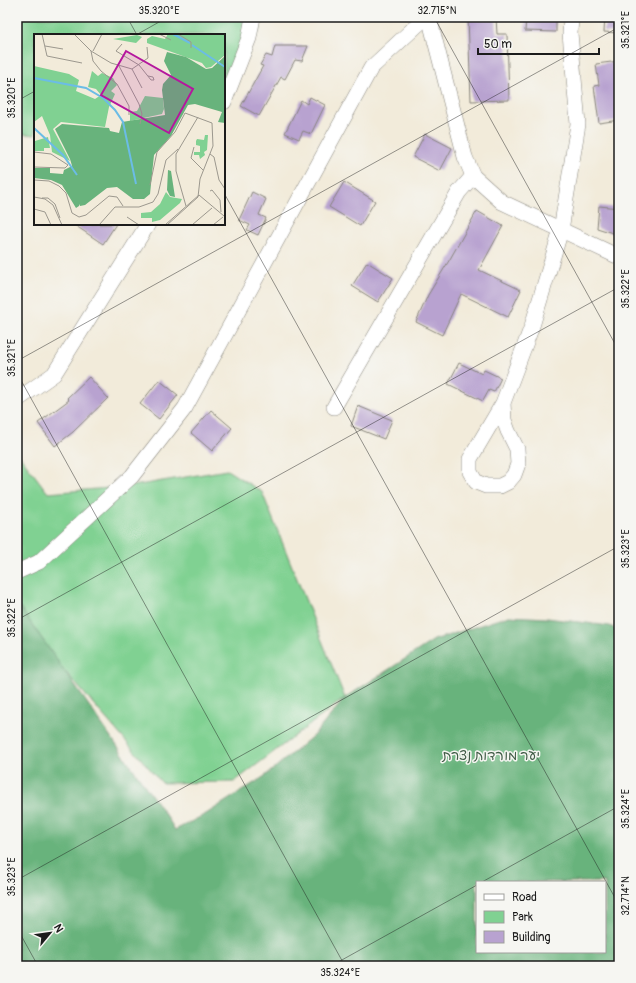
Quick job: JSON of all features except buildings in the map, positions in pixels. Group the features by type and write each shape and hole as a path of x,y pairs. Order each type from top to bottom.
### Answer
{"street":[{"path":"225,99 249,38 253,17"},
{"path":"17,572 39,562 132,476 185,408 371,68 426,17"},
{"path":"429,17 465,157 473,176 502,202 619,257"},
{"path":"503,403 504,420 517,449 518,464 514,476 508,482 500,486 486,486 476,482 470,472 470,459 503,403 532,326 562,230 578,124 570,33 571,17"},
{"path":"334,407 459,192 473,176"},
{"path":"17,400 54,374 147,225"}],"green space":[{"path":"17,17 258,17 260,29 225,79 225,34 34,34 34,135 17,135"},
{"path":"17,452 48,493 133,486 227,470 262,492 345,698 234,782 162,783 17,616"},
{"name":"יער מורדות נצרת","path":"17,603 175,830 206,814 265,776 314,735 345,698 434,640 509,616 547,618 610,626 619,631 619,966 17,966"}]}
